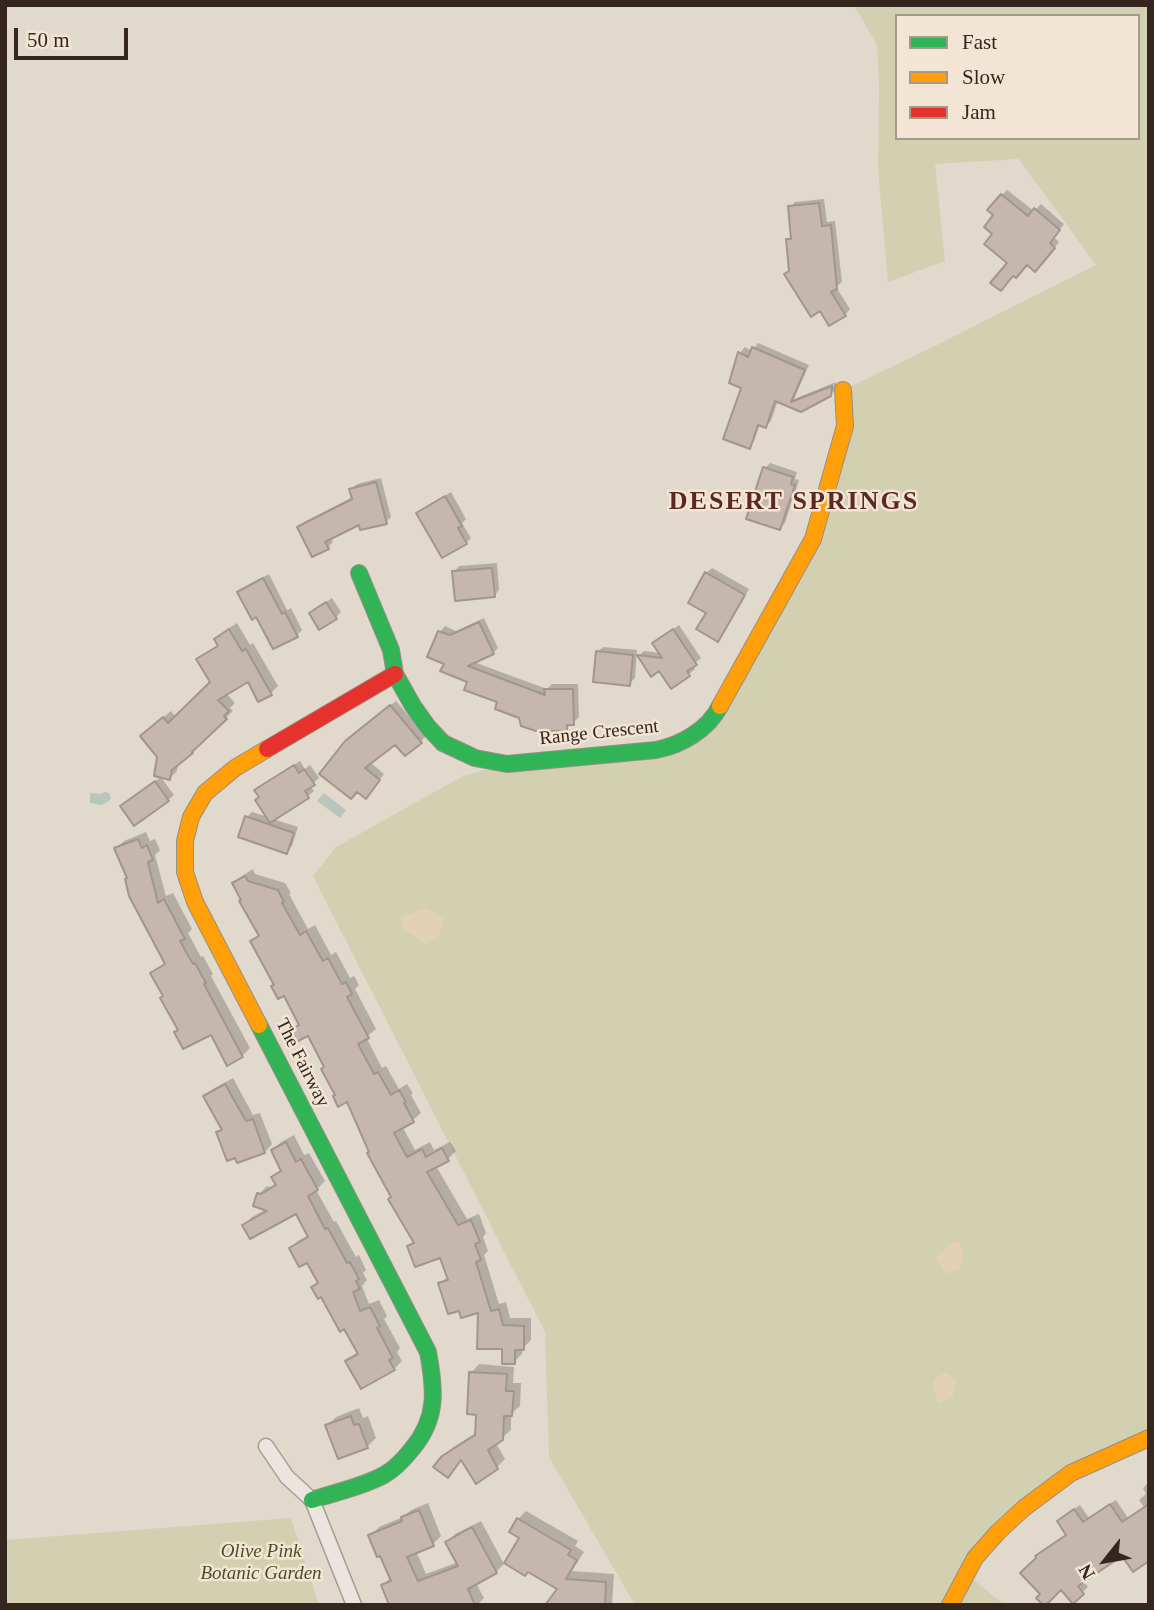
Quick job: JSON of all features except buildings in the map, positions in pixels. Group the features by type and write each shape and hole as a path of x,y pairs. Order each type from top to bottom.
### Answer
{"street":[{"name":"Range Crescent","path":"359,573 391,650 395,674 413,706 443,743 475,758 507,764 656,750 686,740 715,716 814,539 845,426 843,390"},
{"name":"The Fairway","path":"312,1500 382,1476 398,1465 428,1426 434,1406 434,1382 428,1352 195,902 185,872 184,841 191,817 205,793 235,768 395,674"},
{"path":"950,1605 975,1558 1024,1508 1071,1473 1149,1438"},
{"path":"266,1446 287,1477 312,1500 354,1605"}],"green space":[{"path":"854,5 1149,5 1149,1438 1071,1473 966,1574 1005,1605 635,1605 549,1457 545,1332 313,876 336,847 463,776 507,764 656,750 696,733 813,539 843,390 1096,265 1019,159 935,164 945,261 888,282 878,169 877,45"},
{"name":"Olive Pink Botanic Garden","path":"291,1518 319,1605 5,1605 5,1540"}],"sand":[{"path":"427,908 444,919 439,937 426,945 404,930 400,917"},
{"path":"958,1241 964,1251 959,1269 946,1274 936,1258"},
{"path":"947,1373 957,1381 952,1398 939,1403 932,1387 937,1376"}],"shaded area":[{"path":"90,793 109,793 109,801 102,805 90,803"},
{"path":"324,793 346,810 340,818 317,801"}],"traffic: fast":[{"path":"359,573 391,650 395,674 413,706 443,743 475,758 507,764 656,750 693,735 715,715 720,706"},
{"path":"259,1025 428,1352 432,1379 432,1403 426,1426 399,1464 376,1479 312,1500"}],"traffic: slow":[{"path":"720,706 813,539 845,426 843,390"},
{"path":"259,1025 195,902 185,872 185,841 191,817 205,793 235,768 267,749"},
{"path":"950,1605 975,1558 1024,1508 1071,1473 1149,1438"}],"traffic: jam":[{"path":"267,749 395,674"}],"district":[{"name":"DESERT SPRINGS","path":"794,502"}]}
